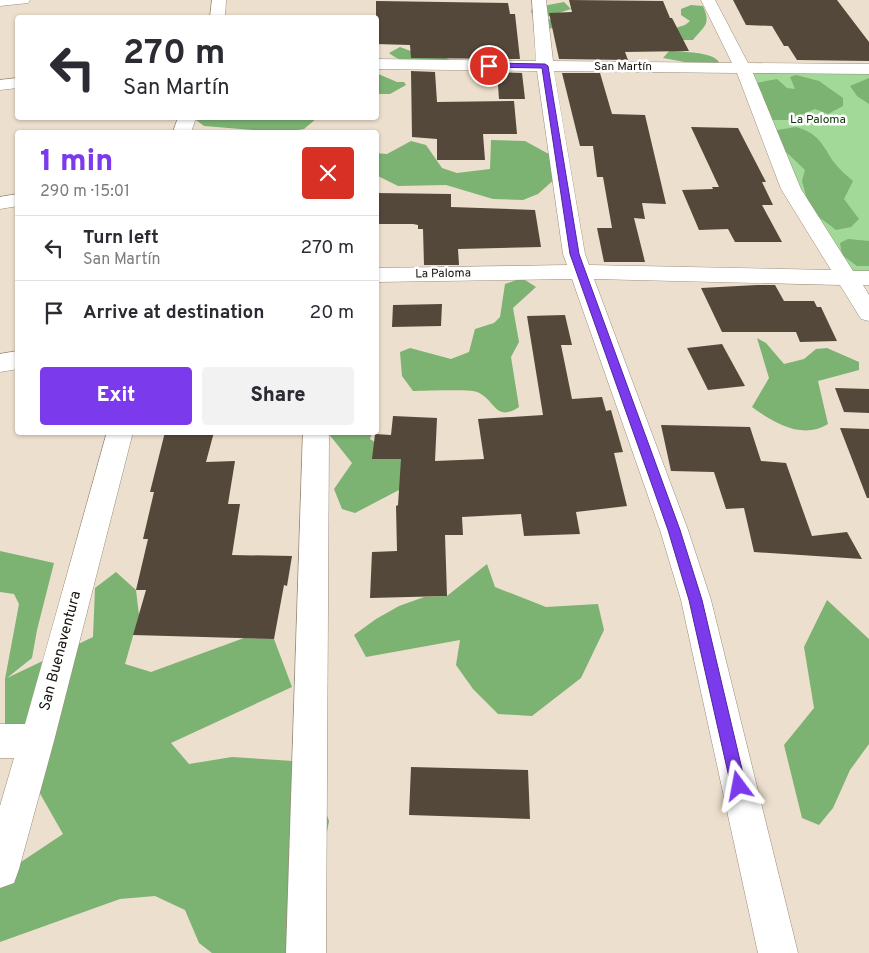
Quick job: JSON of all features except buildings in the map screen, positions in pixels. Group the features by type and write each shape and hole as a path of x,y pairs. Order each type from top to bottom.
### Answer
{"street":[{"path":"0,2 23,0"},
{"path":"217,15 219,0"},
{"path":"539,0 545,66 574,254 674,530 696,600 778,953"},
{"path":"708,0 742,68 791,189 869,313"},
{"name":"San Martín","path":"379,64 869,69"},
{"path":"0,85 15,83"},
{"path":"0,203 15,200"},
{"name":"La Paloma","path":"379,275 581,272 869,278"},
{"path":"0,363 15,360"},
{"name":"San Buenaventura","path":"0,869 37,741 119,435"},
{"path":"306,953 316,435"},
{"path":"0,741 37,741"}],"green space":[{"path":"564,2 571,9 546,17 560,26 554,28 546,28 540,24 531,12 532,8"},
{"path":"691,5 703,6 707,21 704,28 693,40 672,40 669,30 685,25 690,21 681,15 681,9"},
{"path":"400,47 416,53 431,50 450,60 410,62 389,53"},
{"path":"670,50 704,54 715,58 719,62 712,67 663,58"},
{"name":"La Paloma","path":"743,68 869,69 869,278 846,278 791,189"},
{"path":"379,74 397,82 404,82 406,85 390,94 379,94"},
{"path":"796,75 819,81 843,98 843,106 828,114 815,109 789,120 766,120 753,109 763,95 756,83 777,79 787,88 795,89 790,77"},
{"path":"869,78 869,104 857,96 850,86"},
{"path":"196,120 315,120 304,129 298,130 253,130 204,126"},
{"path":"796,127 810,132 822,144 835,164 853,181 844,199 859,219 851,227 836,230 810,210 802,181 805,170 765,132"},
{"path":"491,140 525,141 556,158 557,177 538,194 523,200 493,199 446,185 398,186 379,176 379,153 387,154 411,141 426,145 442,168 457,173 490,169"},
{"path":"848,239 869,241 869,266 857,266 842,255 840,243"},
{"path":"522,278 536,287 513,308 519,342 511,357 519,407 511,411 500,411 483,395 472,391 413,391 402,376 400,352 410,348 451,359 469,352 475,329 494,323 500,317 505,284"},
{"path":"757,338 766,343 784,364 804,359 816,349 827,348 859,362 859,370 818,381 828,424 818,429 798,430 789,428 770,419 752,407 769,378"},
{"path":"330,435 371,435 370,439 411,465 399,490 355,513 342,509 334,489 352,463"},
{"path":"0,551 54,563 32,658 7,678 93,637 95,588 116,572 136,590 139,615 125,664 151,672 244,638 274,639 292,687 171,743 189,764 232,757 293,761 317,787 329,821 306,945 288,953 212,953 199,943 185,910 155,896 120,899 0,942 0,876 63,834 5,732 5,679 19,604 14,594 0,592"},
{"path":"487,564 495,587 546,607 598,604 604,630 581,678 532,716 498,714 473,689 456,665 460,640 366,657 354,635 376,619 399,606 424,597 447,596"},
{"path":"827,600 869,639 869,744 850,770 833,808 819,825 802,818 784,745 814,708 804,647"}],"route":[{"path":"489,66 545,66 574,254 674,530 696,600 739,786"}]}
